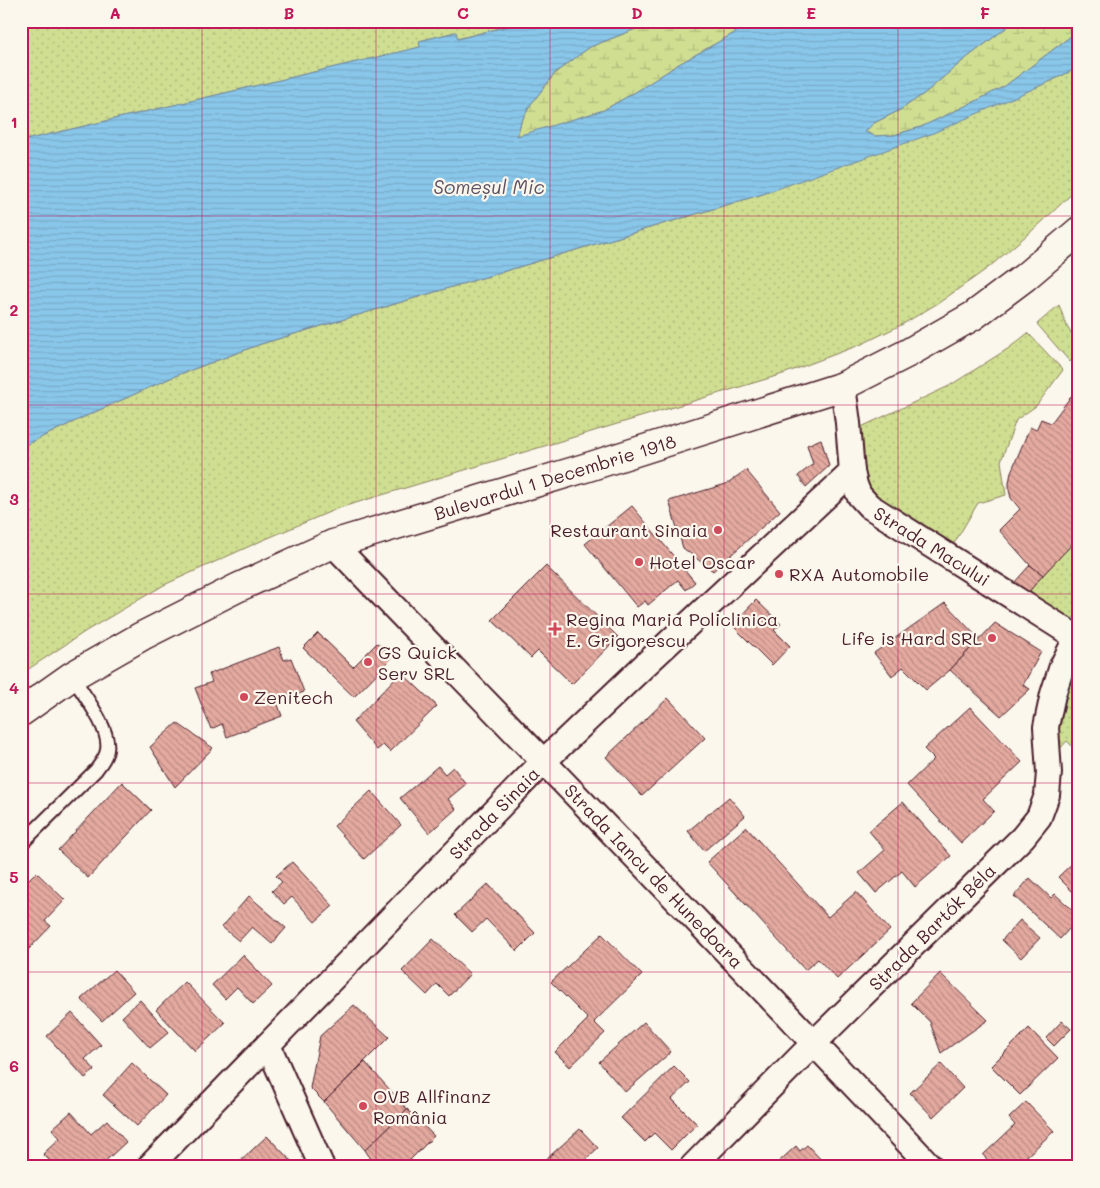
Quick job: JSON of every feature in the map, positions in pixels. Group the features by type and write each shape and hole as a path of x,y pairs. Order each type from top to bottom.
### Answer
{"main road":[{"name":"Bulevardul 1 Decembrie 1918","path":"21,712 72,676 151,632 237,588 334,544 588,467 843,386 908,353 973,316 1025,277 1079,231"}],"street":[{"name":"Strada Macului","path":"843,386 852,472 859,495 869,506 1077,635"},
{"name":"Strada Sinaia","path":"149,1167 544,761 852,472"},
{"name":"Strada Iancu de Hunedoara","path":"334,544 931,1167"},
{"name":"Strada Bartók Béla","path":"692,1167 814,1043 1023,837 1039,818 1048,788 1046,727 1052,694 1062,666 1077,635"},
{"path":"268,1045 322,1167"}],"lane":[{"path":"21,844 96,770 105,758 108,749 108,737 103,725 72,676"}],"green space":[{"path":"21,21 528,21 457,39 455,32 420,41 421,47 21,141"},
{"path":"656,21 756,21 679,64 604,110 517,137 521,122 531,104 556,72 590,47"},
{"path":"1015,21 1079,21 1079,30 1005,86 974,102 921,127 894,135 875,136 865,132 874,123 900,110 925,93 960,63"},
{"path":"1079,67 1079,187 1041,223 988,268 940,302 903,324 862,344 783,374 339,508 164,585 86,631 21,674 21,447 175,376 261,344 763,194 1051,81"},
{"path":"1059,305 1071,334 1079,347 1070,362 1037,324"},
{"path":"1028,333 1063,370 1036,406 1016,420 1001,461 1006,495 978,503 952,547 876,502 864,488 859,428 949,386 1009,348"},
{"path":"1079,537 1079,612 1068,621 1027,594"},
{"path":"1079,664 1079,753 1067,741 1057,752 1056,743 1069,685"}],"water":[{"name":"Someșul Mic","path":"528,21 656,21 590,47 556,72 531,104 521,122 517,136 604,110 679,64 756,21 1015,21 960,63 925,93 900,110 874,123 865,132 875,136 894,135 921,127 1005,86 1079,30 1079,67 931,134 763,194 261,344 175,376 21,447 21,141 420,47 419,41 456,32 458,39"}],"building":[{"path":"1078,387 1079,537 1043,575 1030,565 999,530 1020,509 1011,498 1009,483 1011,472 1030,427 1036,430 1041,419 1051,423"},
{"path":"821,439 829,466 806,487 798,476 813,464 807,445"},
{"name":"Restaurant Sinaia","path":"746,470 780,511 713,571 683,548 669,501 726,484"},
{"name":"Hotel Oscar","path":"632,506 695,582 686,590 678,580 648,605 645,601 637,607 585,544"},
{"path":"1030,565 1043,575 1027,594 1014,583"},
{"name":"Regina Maria Policlinica E. Grigorescu","path":"546,566 618,637 572,684 538,651 531,658 492,620"},
{"path":"756,600 781,624 774,630 790,646 772,665 732,625"},
{"path":"945,603 979,639 950,670 926,690 903,667 892,676 874,653"},
{"path":"995,623 1041,652 1023,685 1030,689 1001,716 950,670"},
{"path":"318,633 353,667 377,643 393,657 354,697 303,648"},
{"name":"Zenitech","path":"279,647 284,660 291,658 304,692 277,702 282,716 227,737 222,724 211,729 195,688 212,682 209,674"},
{"path":"401,672 437,706 390,752 383,745 377,750 353,722"},
{"path":"668,698 705,738 642,796 606,757"},
{"path":"970,707 1022,762 983,799 994,811 961,843 907,785 934,759 924,749"},
{"path":"177,723 213,748 175,787 150,747"},
{"path":"438,766 445,774 453,767 466,784 448,799 456,809 429,833 400,798"},
{"path":"122,782 151,810 88,878 58,850"},
{"path":"371,791 401,825 364,859 334,826"},
{"path":"729,797 745,816 704,851 688,831"},
{"path":"903,802 951,856 915,887 902,871 876,893 859,873 885,850 869,831"},
{"path":"746,827 828,917 856,892 890,930 837,979 818,959 805,970 707,862"},
{"path":"1079,857 1079,898 1058,877"},
{"path":"292,862 333,906 315,922 292,897 284,904 272,891 282,882 276,876"},
{"path":"36,872 65,900 45,921 51,926 28,950 21,943 21,887"},
{"path":"1030,878 1051,898 1055,894 1079,916 1060,939 1014,896"},
{"path":"488,884 535,933 517,951 486,919 472,932 455,915"},
{"path":"249,896 286,928 272,944 252,927 239,941 222,927"},
{"path":"1020,920 1040,938 1021,958 1002,940"},
{"path":"602,934 642,975 594,1022 605,1033 570,1067 555,1052 588,1019 551,982"},
{"path":"433,939 470,974 449,996 437,984 427,995 402,971"},
{"path":"243,955 272,986 253,1004 237,987 225,999 212,985"},
{"path":"114,970 134,992 102,1021 81,999"},
{"path":"940,973 988,1020 941,1053 930,1022 911,1003"},
{"path":"185,982 225,1023 195,1051 156,1010"},
{"path":"140,1000 169,1032 150,1048 122,1017"},
{"path":"354,1005 389,1037 324,1102 310,1088 320,1036"},
{"path":"72,1013 101,1045 85,1059 95,1070 85,1078 47,1036"},
{"path":"1062,1021 1071,1029 1054,1046 1046,1038"},
{"path":"644,1022 671,1052 625,1092 599,1062"},
{"path":"1029,1028 1058,1058 1020,1095 991,1066"},
{"path":"365,1062 407,1109 365,1150 324,1102"},
{"path":"132,1063 166,1095 137,1126 103,1095"},
{"path":"941,1064 963,1088 933,1117 910,1093"},
{"path":"674,1066 690,1082 672,1099 697,1124 671,1150 654,1133 645,1142 621,1118"},
{"path":"1026,1102 1054,1131 1015,1167 994,1167 983,1155 1015,1125 1009,1118"},
{"path":"407,1109 434,1136 403,1167 376,1167 365,1150"},
{"path":"71,1112 91,1134 107,1120 126,1142 99,1167 50,1167 53,1164 43,1154 60,1138 52,1129"},
{"path":"580,1129 598,1148 577,1167 547,1167 543,1162"},
{"path":"267,1136 295,1165 293,1167 234,1167"},
{"path":"807,1145 828,1167 773,1167 796,1146 800,1151"}],"place":[{"name":"Restaurant Sinaia","path":"718,530"},
{"name":"Hotel Oscar","path":"639,562"},
{"name":"RXA Automobile","path":"779,574"},
{"name":"Regina Maria Policlinica E. Grigorescu","path":"555,629"},
{"name":"Life is Hard SRL","path":"992,638"},
{"name":"GS Quick Serv SRL","path":"368,662"},
{"name":"Zenitech","path":"244,697"},
{"name":"OVB Allfinanz România","path":"363,1106"}]}
